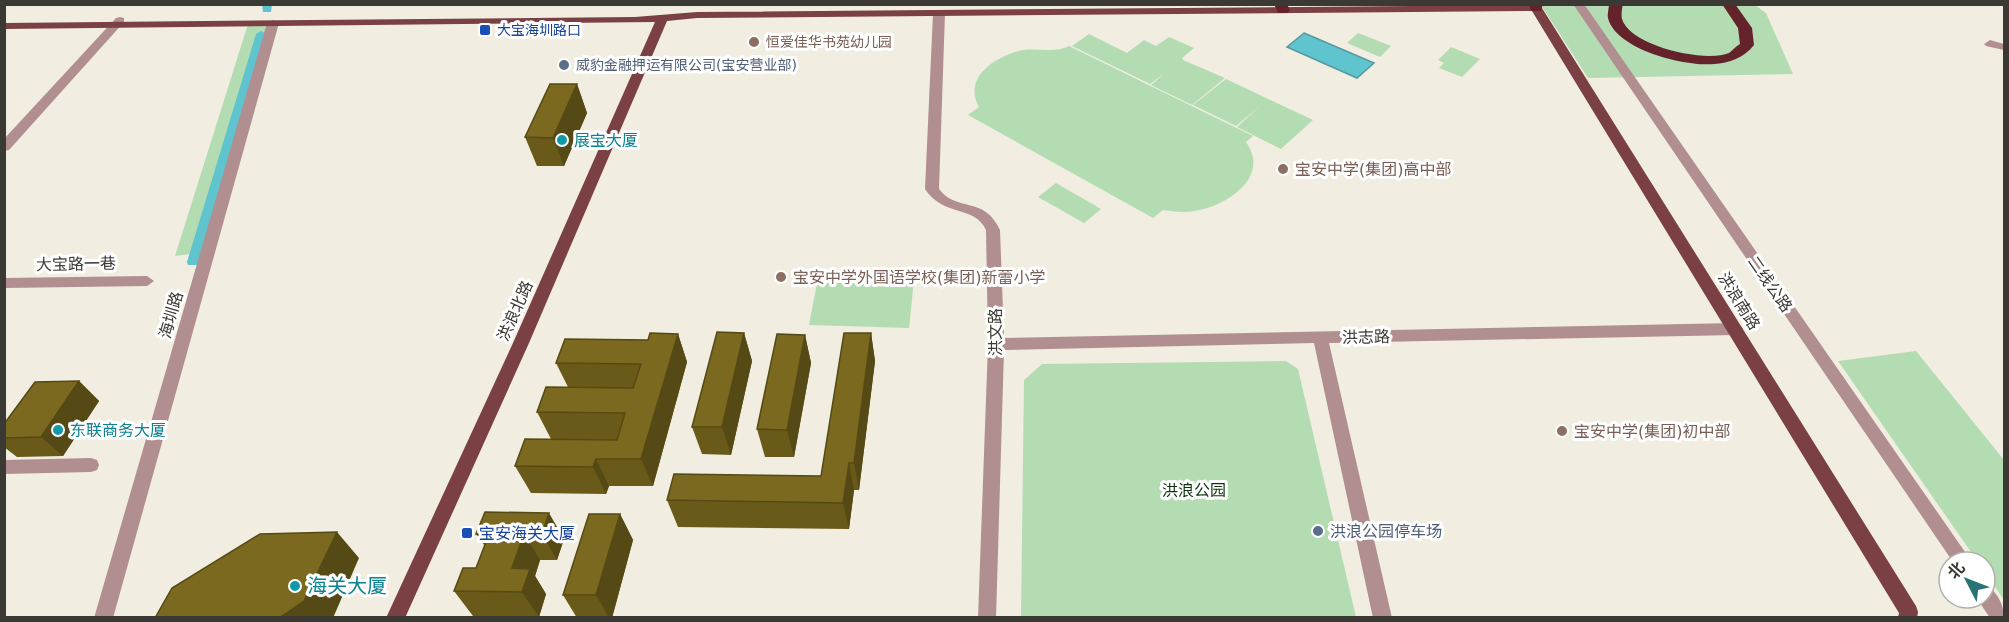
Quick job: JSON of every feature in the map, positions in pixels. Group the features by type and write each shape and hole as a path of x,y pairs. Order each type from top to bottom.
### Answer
{"highway":[{"path":"1616,4 1613,12 1615,21 1627,34 1655,50 1688,59 1718,60 1741,52 1747,45 1748,39 1740,21 1728,4"}],"main road":[{"path":"4,26 118,22 628,15 663,17 1281,7 1536,6"},
{"name":"洪浪南路","path":"1536,6 1909,612 1907,618"},
{"path":"4,21 273,23 635,20 663,17"},
{"name":"洪浪北路","path":"395,618 521,343 663,17"}],"street":[{"name":"二线公路","path":"1578,4 1955,550"},
{"name":"洪文路","path":"939,13 932,189 941,201 979,212 991,223 996,345 987,618"},
{"path":"4,147 118,22"},
{"name":"海圳路","path":"103,618 273,23"},
{"path":"1990,44 2004,47"},
{"name":"大宝路一巷","path":"4,283 147,281"},
{"name":"洪志路","path":"996,345 1735,329"},
{"path":"1320,338 1383,618"},
{"path":"4,467 91,465"}],"green space":[{"path":"1541,5 1755,5 1766,13 1793,74 1588,78"},
{"path":"273,23 212,251 175,256 248,24"},
{"path":"1358,33 1391,46 1380,57 1347,43"},
{"path":"1089,34 1127,53 1144,40 1156,46 1169,37 1194,48 1182,58 1183,60 1225,78 1192,105 1151,85 1165,73 1150,84 1072,46"},
{"path":"1069,46 1253,136 1246,142 1252,154 1253,166 1250,177 1234,194 1212,206 1191,212 1163,210 1153,218 968,115 979,107 975,96 975,86 985,69 993,62 1023,50 1053,50"},
{"path":"1451,47 1480,59 1462,77 1439,68 1444,63 1438,60"},
{"path":"1226,79 1313,120 1281,149 1237,127 1260,106 1236,126 1193,105"},
{"path":"1056,183 1101,209 1084,223 1038,197"},
{"path":"818,278 914,280 909,328 809,325"},
{"path":"1916,351 2004,460 2004,600 1997,590 1997,550 1970,550 1838,361"},
{"name":"洪浪公园","path":"1286,361 1298,369 1356,617 1021,617 1024,380 1042,364"}],"water":[{"path":"1304,33 1374,63 1357,78 1287,47"}],"building":[{"path":"550,84 577,84 553,138 525,137"},
{"path":"717,332 744,333 722,427 692,427"},
{"path":"650,333 678,334 641,459 596,459 593,467 515,466 525,439 617,440 625,413 537,412 546,387 633,388 641,364 556,363 565,339 648,340"},
{"path":"844,333 871,333 854,463 849,463 843,503 667,500 674,474 821,476"},
{"path":"777,334 805,335 787,430 757,429"},
{"path":"79,381 41,437 4,438 4,424 35,382"},
{"path":"485,512 549,513 542,534 524,534 512,568 530,569 522,592 454,591 463,568 476,568 489,534 476,534"},
{"path":"589,514 620,514 596,595 563,595"},
{"path":"337,532 304,601 279,618 155,618 172,588 260,534"}],"waterway":[{"path":"267,4 267,10"},
{"path":"193,262 261,34"}],"place":[{"name":"大宝海圳路口","path":"485,30"},
{"name":"恒爱佳华书苑幼儿园","path":"754,42"},
{"name":"威豹金融押运有限公司(宝安营业部)","path":"564,65"},
{"name":"展宝大厦","path":"562,140"},
{"name":"宝安中学(集团)高中部","path":"1283,169"},
{"name":"宝安中学外国语学校(集团)新蕾小学","path":"781,277"},
{"name":"东联商务大厦","path":"58,430"},
{"name":"宝安中学(集团)初中部","path":"1562,431"},
{"name":"洪浪公园停车场","path":"1318,531"},
{"name":"宝安海关大厦","path":"467,533"},
{"name":"海关大厦","path":"295,586"}]}
